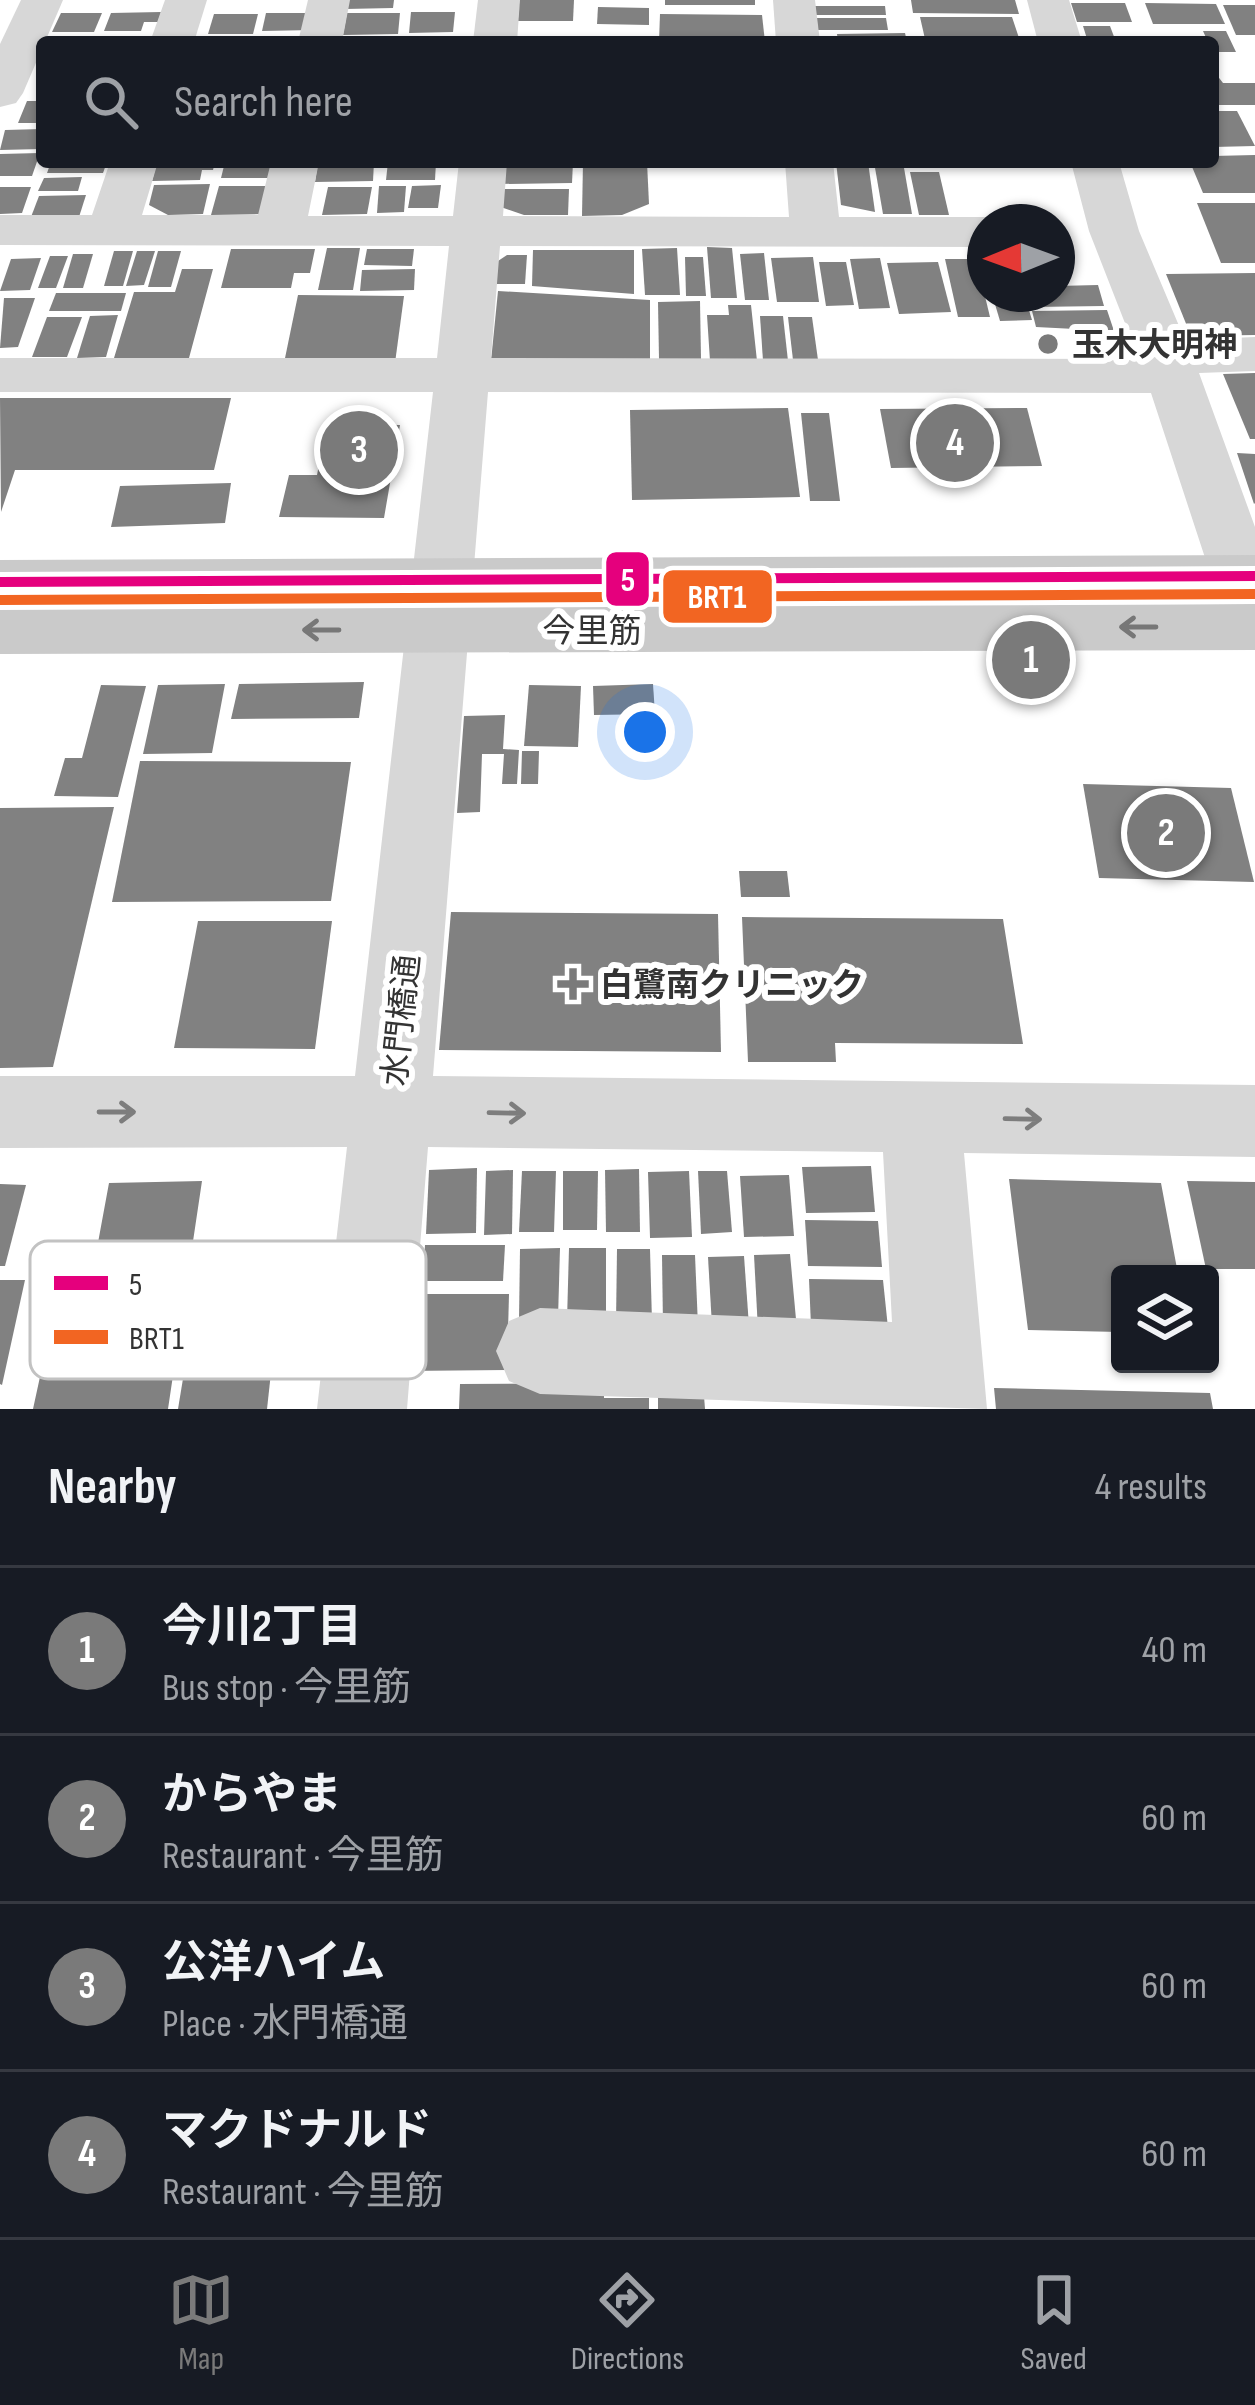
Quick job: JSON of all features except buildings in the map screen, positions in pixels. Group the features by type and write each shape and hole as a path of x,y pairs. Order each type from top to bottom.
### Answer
{"main road":[{"name":"今里筋","path":"0,582 440,605"},
{"name":"今里筋","path":"0,631 440,605 1251,593"}],"street":[{"path":"36,93 0,93 42,0"},
{"path":"174,36 186,0"},
{"path":"321,36 329,0"},
{"path":"496,36 499,0"},
{"path":"794,0 797,36"},
{"path":"1048,0 1058,36"},
{"path":"112,230 132,168"},
{"path":"280,231 294,168"},
{"name":"水門橋通","path":"378,1241 482,168"},
{"path":"809,168 815,232"},
{"path":"1094,168 1094,231 1169,366 1251,593"},
{"path":"0,230 967,232"},
{"path":"0,375 463,376 1169,366 1255,354"},
{"path":"0,1112 1255,1121"},
{"path":"541,1351 941,1388 921,1118"},
{"name":"水門橋通","path":"362,1409 365,1379"}],"transit line":[{"name":"5","path":"0,582 1255,576"},
{"name":"BRT1","path":"0,600 1255,594"}],"place":[{"name":"玉木大明神","path":"1048,344"},
{"name":"マクドナルド","path":"955,443"},
{"name":"公洋ハイム","path":"359,450"},
{"name":"今川2丁目","path":"1031,660"},
{"name":"からやま","path":"1166,833"},
{"name":"白鷺南クリニック","path":"573,984"}]}
